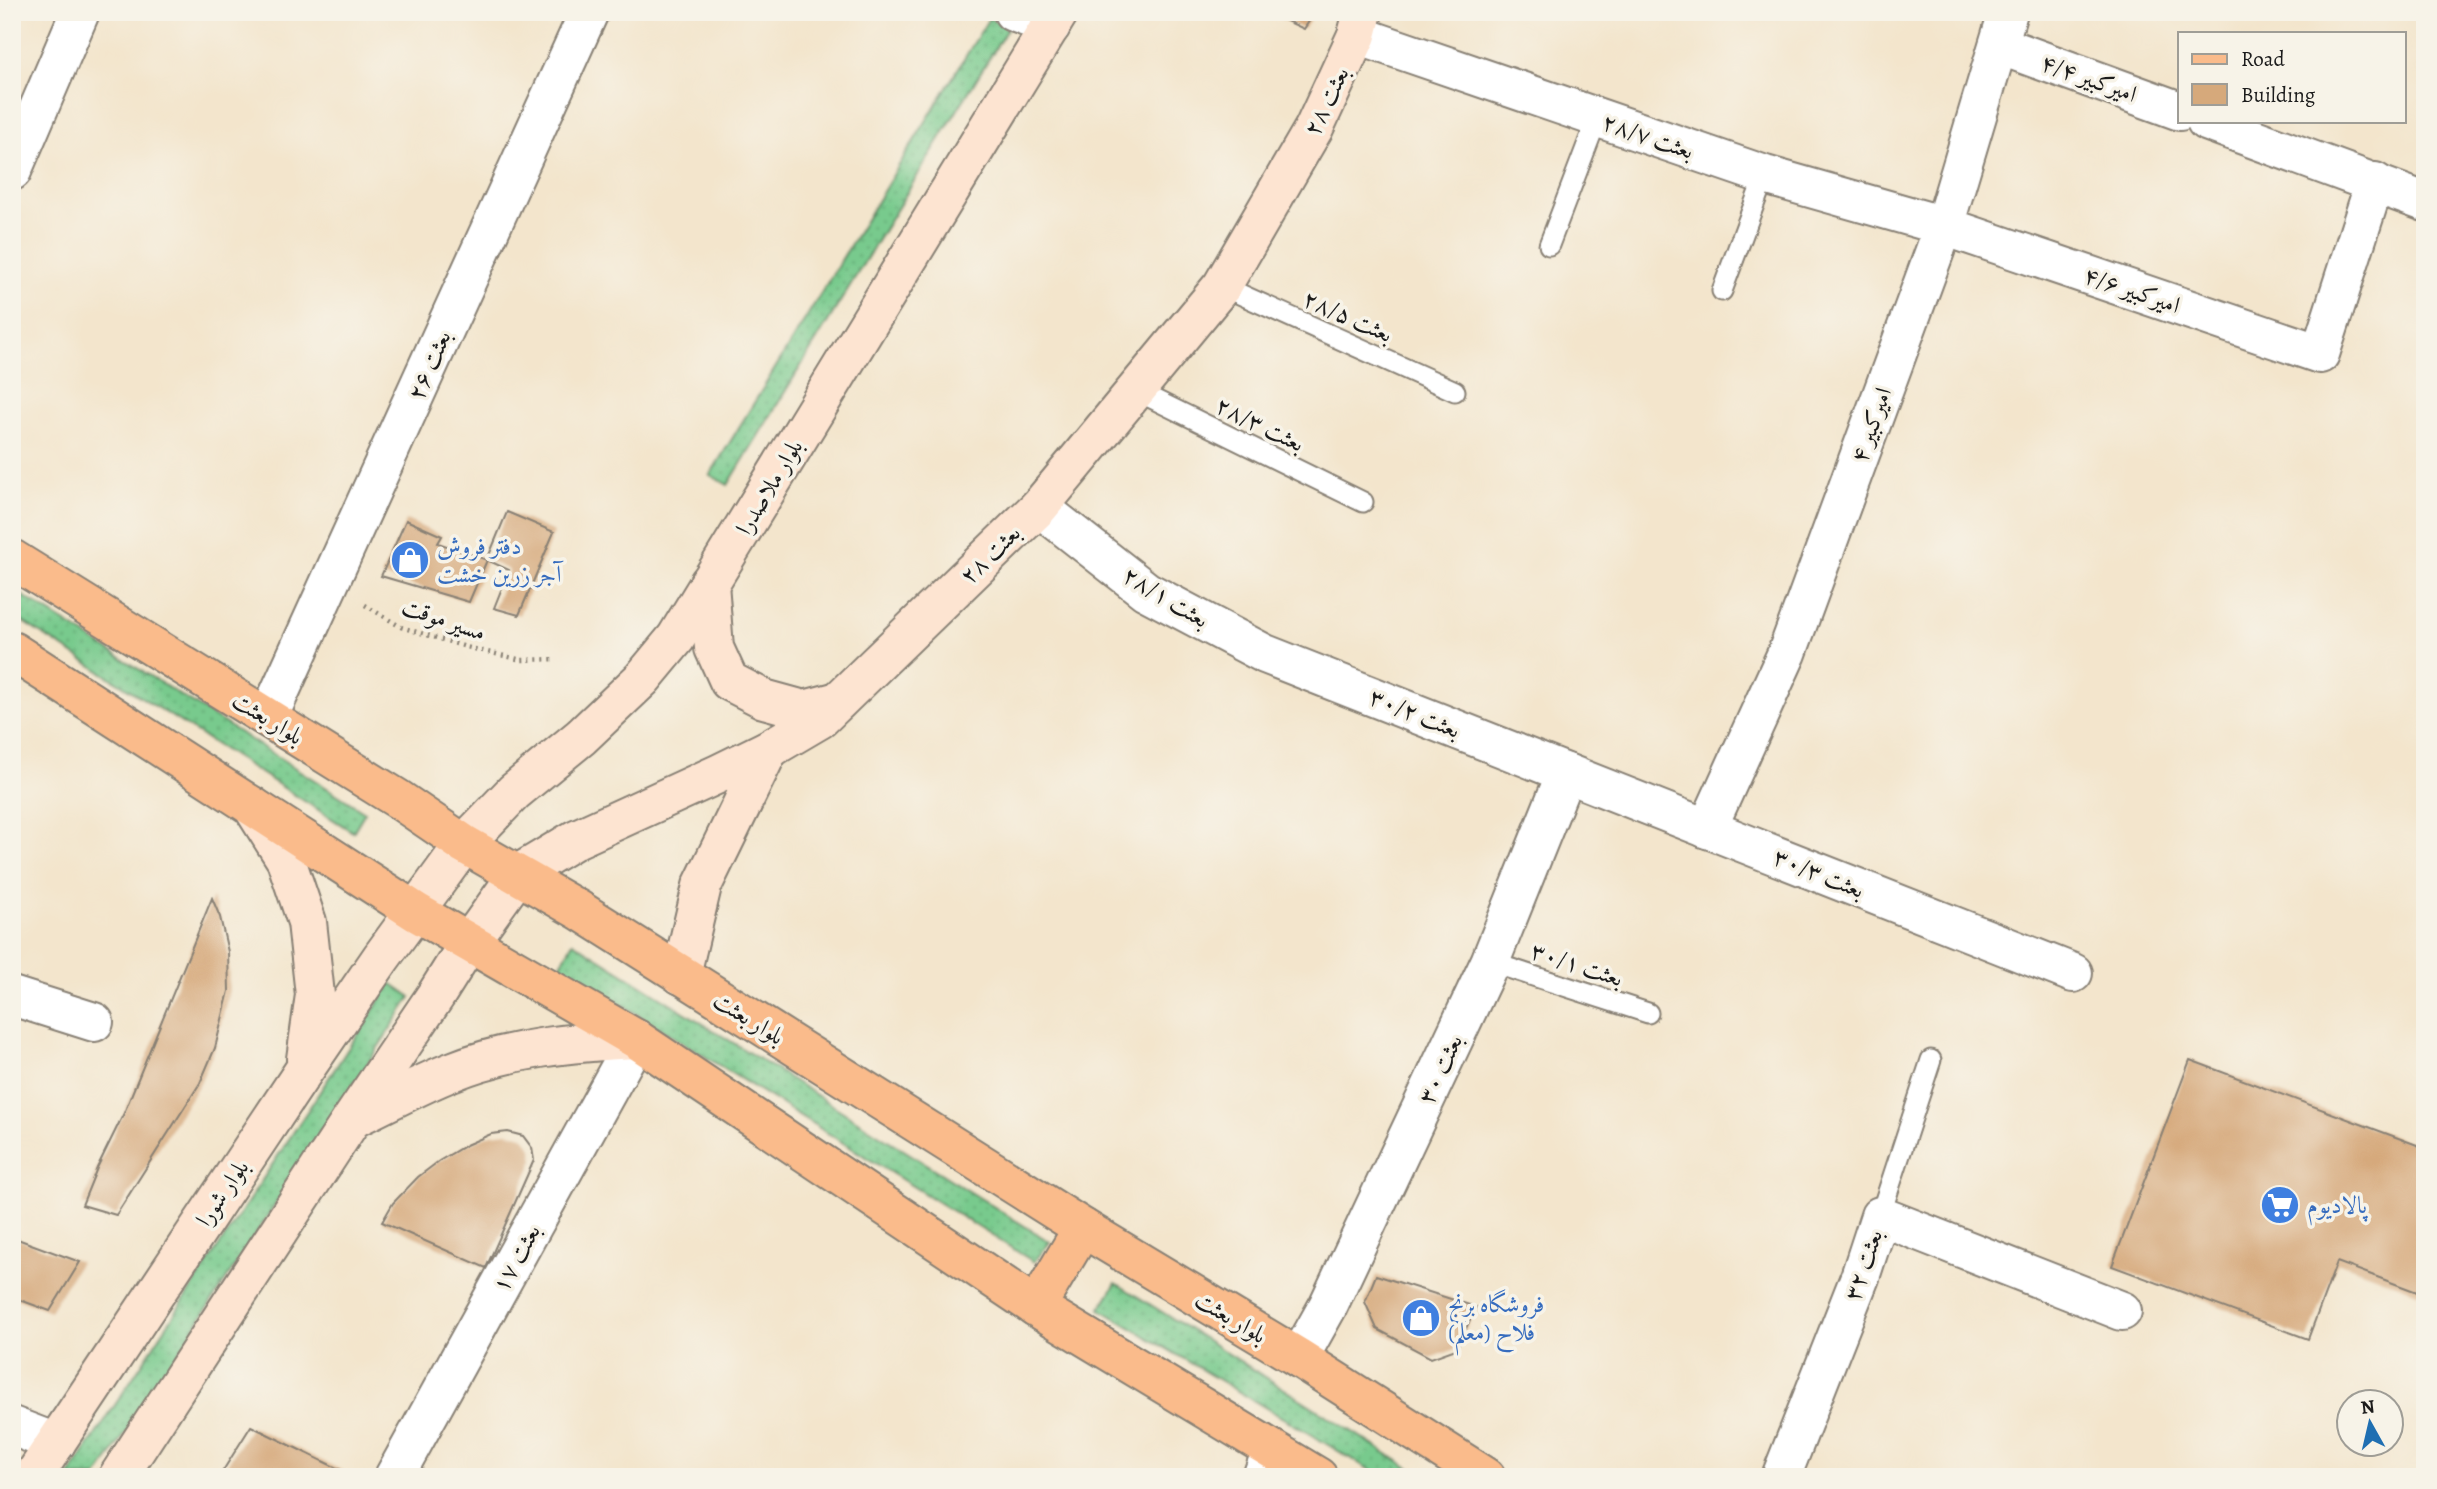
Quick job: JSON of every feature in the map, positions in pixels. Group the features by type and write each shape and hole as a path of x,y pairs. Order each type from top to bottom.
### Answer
{"main road":[{"name":"بلوار ملاصدرا","path":"416,912 464,844 514,792 581,737 642,679 676,638 1055,19"},
{"name":"بعثت ۲۸","path":"468,944 518,874 576,839 769,749 820,719 1039,507 1222,286 1314,128 1360,24"},
{"name":"بلوار بعثت","path":"12,559 398,799 464,844 579,910 1083,1228 1486,1477"},
{"path":"709,583 714,648 729,681 764,699 804,710 838,701"},
{"path":"12,651 416,912 636,1039 1267,1463 1318,1477"},
{"path":"681,975 702,886 769,749"},
{"path":"252,806 286,860 307,922 315,995 305,1069"},
{"name":"بلوار شورا","path":"33,1477 305,1069 416,912"},
{"path":"118,1477 468,944"},
{"path":"352,1119 452,1071 485,1060 577,1042 636,1039"},
{"path":"1037,1307 1083,1228"}],"street":[{"path":"12,171 80,12"},
{"name":"بعثت ۲۶","path":"268,718 589,12"},
{"path":"1013,12 1055,19"},
{"name":"بعثت ۲۸/۷","path":"1360,24 1597,119 1765,175 1944,226"},
{"name":"امیرکبیر ۴/۴","path":"2004,29 2178,110"},
{"name":"امیرکبیر ۴","path":"1707,829 1787,653 1944,226 2004,29"},
{"path":"2209,122 2425,202"},
{"name":"امیرکبیر ۴/۶","path":"1944,226 2320,354 2375,182"},
{"name":"بعثت ۲۸/۱","path":"1039,507 1146,591 1265,654"},
{"name":"بعثت ۳۰/۲","path":"1265,654 1566,773"},
{"name":"بعثت ۳۰/۳","path":"1566,773 2073,973"},
{"name":"بعثت ۳۰","path":"1299,1359 1328,1306 1490,962 1566,773"},
{"path":"12,996 94,1022"},
{"name":"بعثت ۱۷","path":"394,1477 636,1039"},
{"name":"بعثت ۳۲","path":"1781,1477 1860,1277 1881,1216 2122,1311"},
{"path":"12,1426 56,1443"}],"lane":[{"path":"1549,245 1597,119"},
{"path":"1722,291 1765,175"},
{"name":"بعثت ۲۸/۵","path":"1222,286 1455,391"},
{"name":"بعثت ۲۸/۳","path":"1135,390 1363,502"},
{"name":"بعثت ۳۰/۱","path":"1490,962 1648,1013"},
{"path":"1881,1216 1931,1060"}],"path":[{"name":"مسیر موقت","path":"332,577 364,604 401,627 466,647 522,660 557,659"}],"green space":[{"path":"989,18 1007,29 728,485 710,475"},
{"path":"12,589 365,812 353,832 12,615"},
{"path":"573,942 1050,1242 1034,1262 560,966"},
{"path":"391,983 411,997 97,1477 68,1477"},
{"path":"1116,1283 1424,1477 1382,1477 1100,1309"}],"building":[{"path":"1267,12 1315,12 1304,29"},
{"path":"507,512 554,532 519,615 494,608 509,570 487,560"},
{"path":"406,520 442,536 438,543 487,560 469,602 381,576"},
{"path":"212,898 220,917 228,952 229,991 215,1048 200,1083 116,1215 82,1205 124,1113"},
{"name":"پالادیوم","path":"2190,1060 2425,1148 2425,1295 2337,1262 2308,1339 2112,1266"},
{"path":"508,1132 523,1136 532,1148 534,1160 486,1268 382,1222 393,1203 418,1177 439,1161 491,1134"},
{"path":"12,1237 80,1262 50,1311 12,1297"},
{"name":"فروشگاه برنج فلاح (معلم)","path":"1376,1275 1476,1307 1456,1349 1431,1358 1377,1329 1365,1302"},
{"path":"251,1426 355,1477 219,1477"}],"place":[{"name":"دفتر فروش آجر زرین خشت","path":"410,560"},
{"name":"پالادیوم","path":"2280,1205"},
{"name":"فروشگاه برنج فلاح (معلم)","path":"1421,1318"}]}
